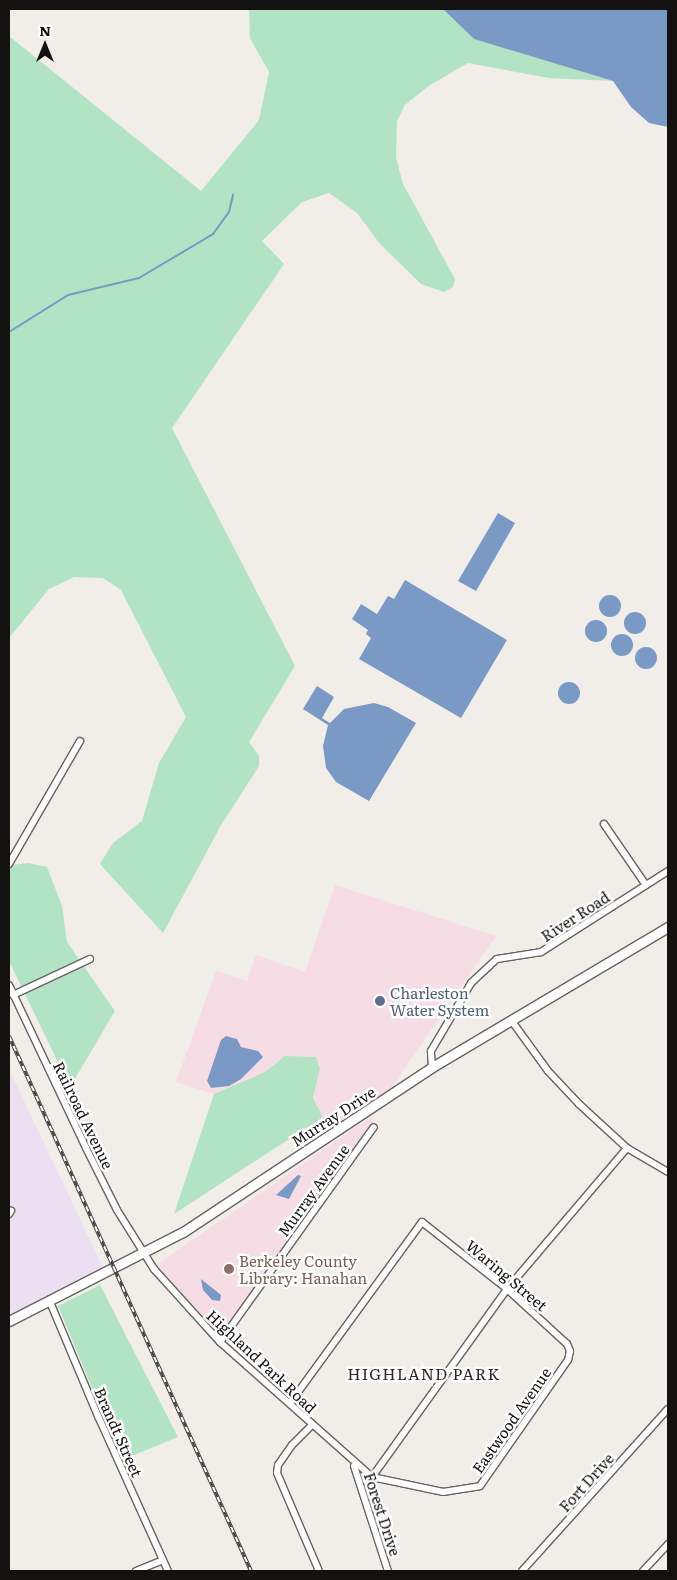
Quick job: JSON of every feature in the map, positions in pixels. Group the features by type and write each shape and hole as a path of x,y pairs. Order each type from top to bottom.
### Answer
{"street":[{"path":"9,864 80,741"},
{"path":"604,824 646,885"},
{"name":"River Road","path":"432,1067 431,1051 471,983 497,959 541,952 668,871"},
{"name":"Murray Drive","path":"9,1321 50,1302 183,1232 432,1067 668,927"},
{"path":"13,995 90,959"},
{"name":"Railroad Avenue","path":"9,985 86,1148 144,1253"},
{"path":"511,1020 548,1071 627,1148 668,1172"},
{"name":"Murray Avenue","path":"220,1342 374,1127"},
{"path":"372,1477 507,1289 627,1148"},
{"name":"Waring Street","path":"290,1403 422,1222 507,1289 567,1344 570,1351"},
{"name":"Highland Park Road","path":"144,1253 174,1293 220,1342 290,1403 354,1465 372,1477"},
{"name":"Brandt Street","path":"50,1302 73,1360 168,1571"},
{"name":"Eastwood Avenue","path":"372,1477 444,1492 480,1486 568,1360 570,1351"},
{"name":"Fort Drive","path":"522,1571 668,1409"},
{"path":"312,1425 292,1445 278,1464 277,1473 319,1571"},
{"name":"Forest Drive","path":"354,1465 388,1571"},
{"path":"643,1571 668,1544"},
{"path":"136,1571 163,1560"}],"shaded area":[{"path":"335,885 496,936 385,1097 331,1133 313,1098 320,1069 285,1056 265,1072 214,1094 176,1082 216,971 247,981 256,955 305,972"},
{"path":"9,1069 106,1274 9,1321"},
{"path":"372,1116 374,1127 220,1342 153,1267"}],"green space":[{"path":"249,9 443,9 474,39 613,81 549,78 468,63 430,85 405,105 397,121 396,157 403,184 455,279 453,287 444,292 421,284 380,244 357,213 329,193 302,202 262,241 284,264 172,428 295,666 249,742 259,756 259,766 220,827 163,933 100,864 113,843 142,821 159,763 186,717 121,590 103,578 74,577 49,589 9,638 9,36 201,191 259,120 269,72 250,38"},
{"path":"28,863 47,867 62,906 67,942 115,1011 70,1087 9,961 9,871 12,865"},
{"path":"285,1056 316,1057 320,1069 313,1098 323,1117 174,1214 214,1094 265,1072"},
{"path":"100,1285 178,1437 122,1460 58,1306"}],"water":[{"path":"443,9 668,9 668,127 649,123 631,107 613,81 474,39"},
{"path":"498,513 515,523 476,591 458,581"},
{"path":"405,580 507,640 461,718 359,659 371,638 366,634 368,630 352,619 361,604 377,614 388,596 394,599"},
{"path":"606,595 614,595 621,602 621,610 614,617 606,617 599,610 599,602"},
{"path":"635,612 643,615 646,623 643,631 635,634 627,631 624,623 627,615"},
{"path":"592,620 600,620 607,627 607,635 600,642 592,642 585,635 585,627"},
{"path":"622,634 630,637 633,645 630,653 622,656 614,653 611,645 614,637"},
{"path":"646,647 654,650 657,658 654,666 646,669 638,666 635,658 638,650"},
{"path":"565,682 573,682 580,689 580,697 573,704 565,704 558,697 558,689"},
{"path":"317,686 334,697 322,718 330,723 344,709 374,703 388,707 416,723 369,801 336,782 326,768 323,746 328,725 303,709"},
{"path":"226,1036 237,1039 241,1047 258,1051 263,1057 241,1079 229,1086 211,1088 207,1081 221,1040"},
{"path":"298,1175 301,1176 289,1199 276,1195"},
{"path":"201,1279 221,1295 220,1301 212,1300 203,1290"}],"waterway":[{"path":"9,332 68,295 139,278 213,234 229,212 233,194"}],"railway":[{"path":"9,1036 251,1571"}],"place":[{"name":"Charleston Water System","path":"380,1001"},
{"name":"Berkeley County Library: Hanahan","path":"229,1269"}],"district":[{"name":"HIGHLAND PARK","path":"424,1373"}]}
